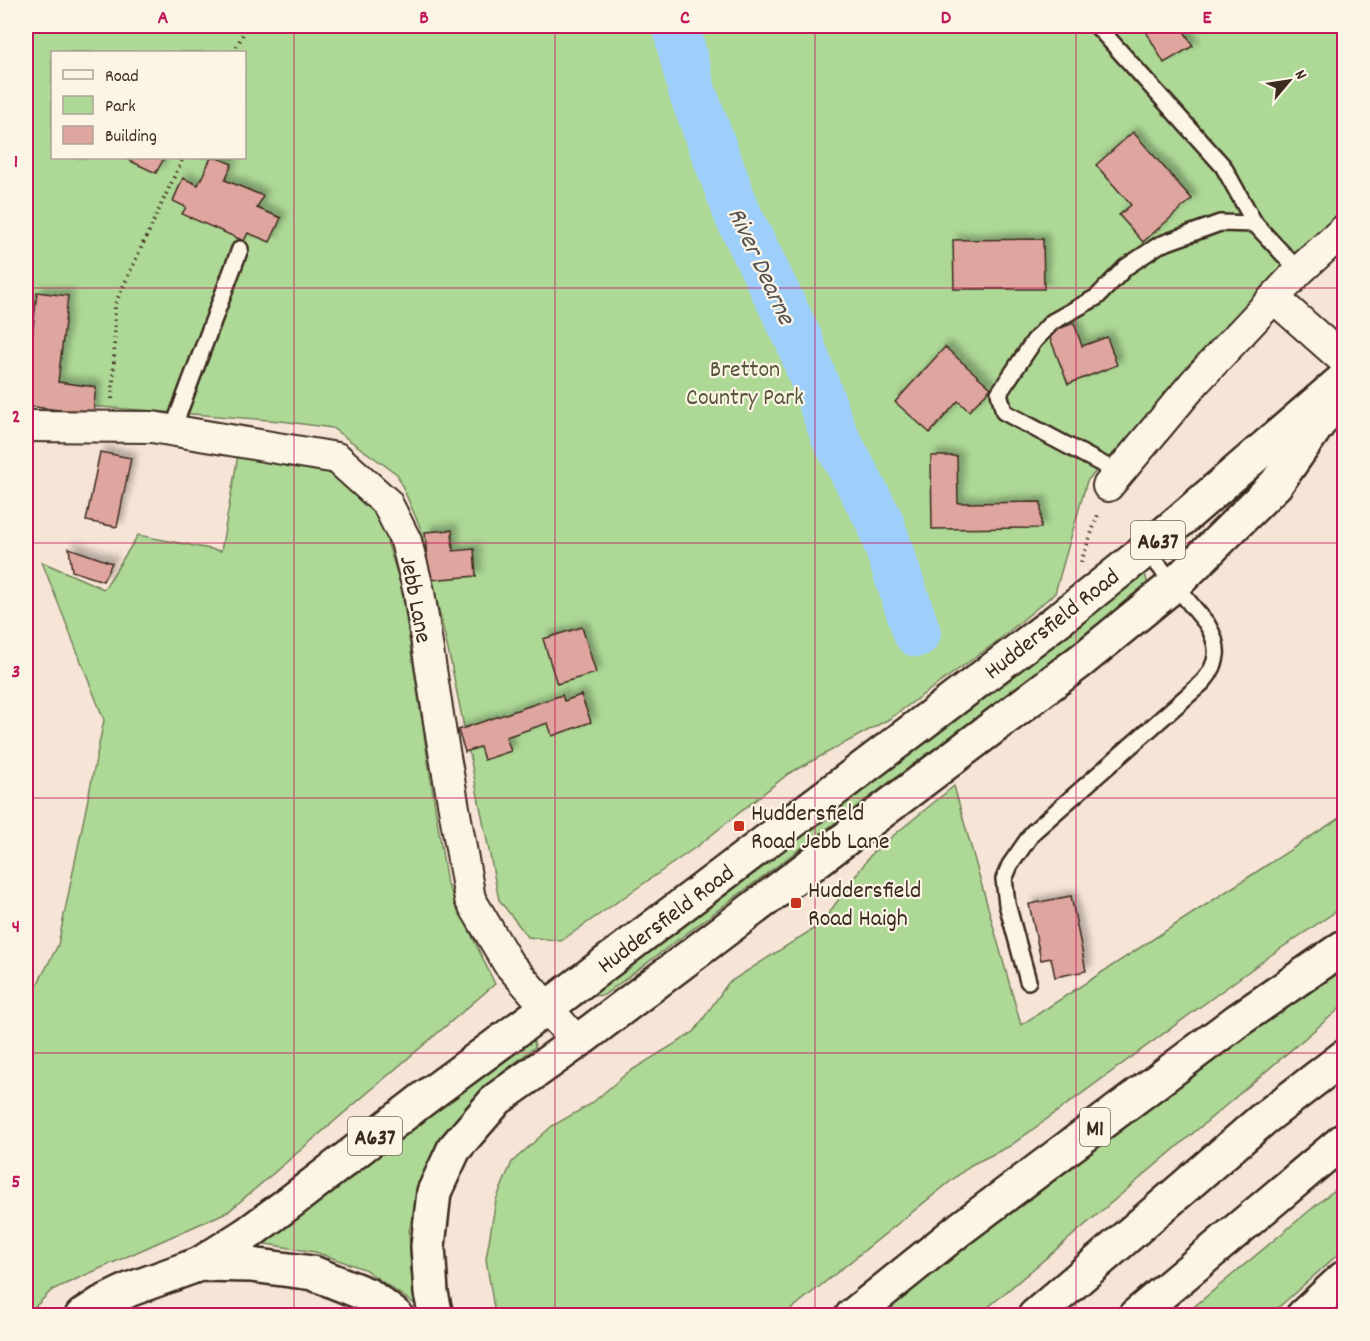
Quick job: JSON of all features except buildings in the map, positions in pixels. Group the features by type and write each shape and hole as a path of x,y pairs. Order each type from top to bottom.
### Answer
{"highway":[{"name":"Huddersfield Road","path":"200,1264 266,1220 426,1096 548,1007 1062,617 1146,550 1344,380"},
{"name":"Huddersfield Road","path":"436,1316 431,1293 428,1246 434,1192 454,1149 497,1099 577,1042 1082,660 1175,584 1276,484 1344,386"},
{"name":"M1","path":"852,1316 960,1229 1236,1021 1344,947"},
{"path":"1035,1316 1262,1120 1344,1057"},
{"path":"1135,1316 1344,1140"},
{"path":"82,1316 131,1288 200,1264 251,1265 313,1273 368,1295 396,1316"},
{"path":"1303,1316 1344,1278"}],"street":[{"path":"1113,480 1195,382 1299,271 1344,230"},
{"path":"1274,298 1344,360"},
{"name":"Jebb Lane","path":"26,426 110,426 172,430 337,458 387,503 406,541 419,592 470,899 508,963 577,1042"}],"lane":[{"path":"1097,26 1223,166 1255,224 1299,271"},
{"path":"1113,480 1004,412 999,393 1034,341 1052,322 1096,297 1126,267 1159,244 1220,223 1255,224"},
{"path":"172,430 240,249"},
{"path":"1028,981 1007,904 1004,879 1010,865 1033,832 1203,682 1212,671 1217,658 1213,634 1146,550"}],"path":[{"path":"234,51 247,26"},
{"path":"110,426 115,304 183,159"},
{"path":"1081,562 1113,480"}],"green space":[{"name":"Bretton Country Park","path":"26,26 1344,26 1344,213 1253,305 1087,481 1055,593 995,643 889,719 788,774 699,845 561,941 528,937 499,900 451,663 420,527 397,474 332,428 281,421 62,404 26,397"},
{"path":"238,455 330,471 379,515 401,586 447,884 495,984 229,1211 52,1290 26,1316 26,1006 58,945 104,720 42,562 104,589 138,535 221,551"},
{"path":"1135,572 1145,573 1148,585 1025,681 604,995 578,997"},
{"path":"954,786 1021,1025 1344,815 1344,906 1271,955 1010,1146 971,1165 784,1315 495,1315 486,1259 496,1200 512,1162 552,1126 591,1104 627,1073 694,1032 728,983 821,924 872,853"},
{"path":"1344,963 1344,1005 979,1315 874,1316 1218,1050"},
{"path":"533,1037 535,1047 487,1085 451,1125 421,1181 409,1231 416,1305 364,1269 315,1252 254,1242"},
{"path":"1344,1182 1344,1249 1270,1315 1184,1315"}],"waterway":[{"name":"River Dearne","path":"676,26 692,91 738,215 799,340 834,435 880,522 917,633"}],"place":[{"name":"Huddersfield Road Jebb Lane","path":"739,826"},
{"name":"Huddersfield Road Haigh","path":"796,903"}]}
